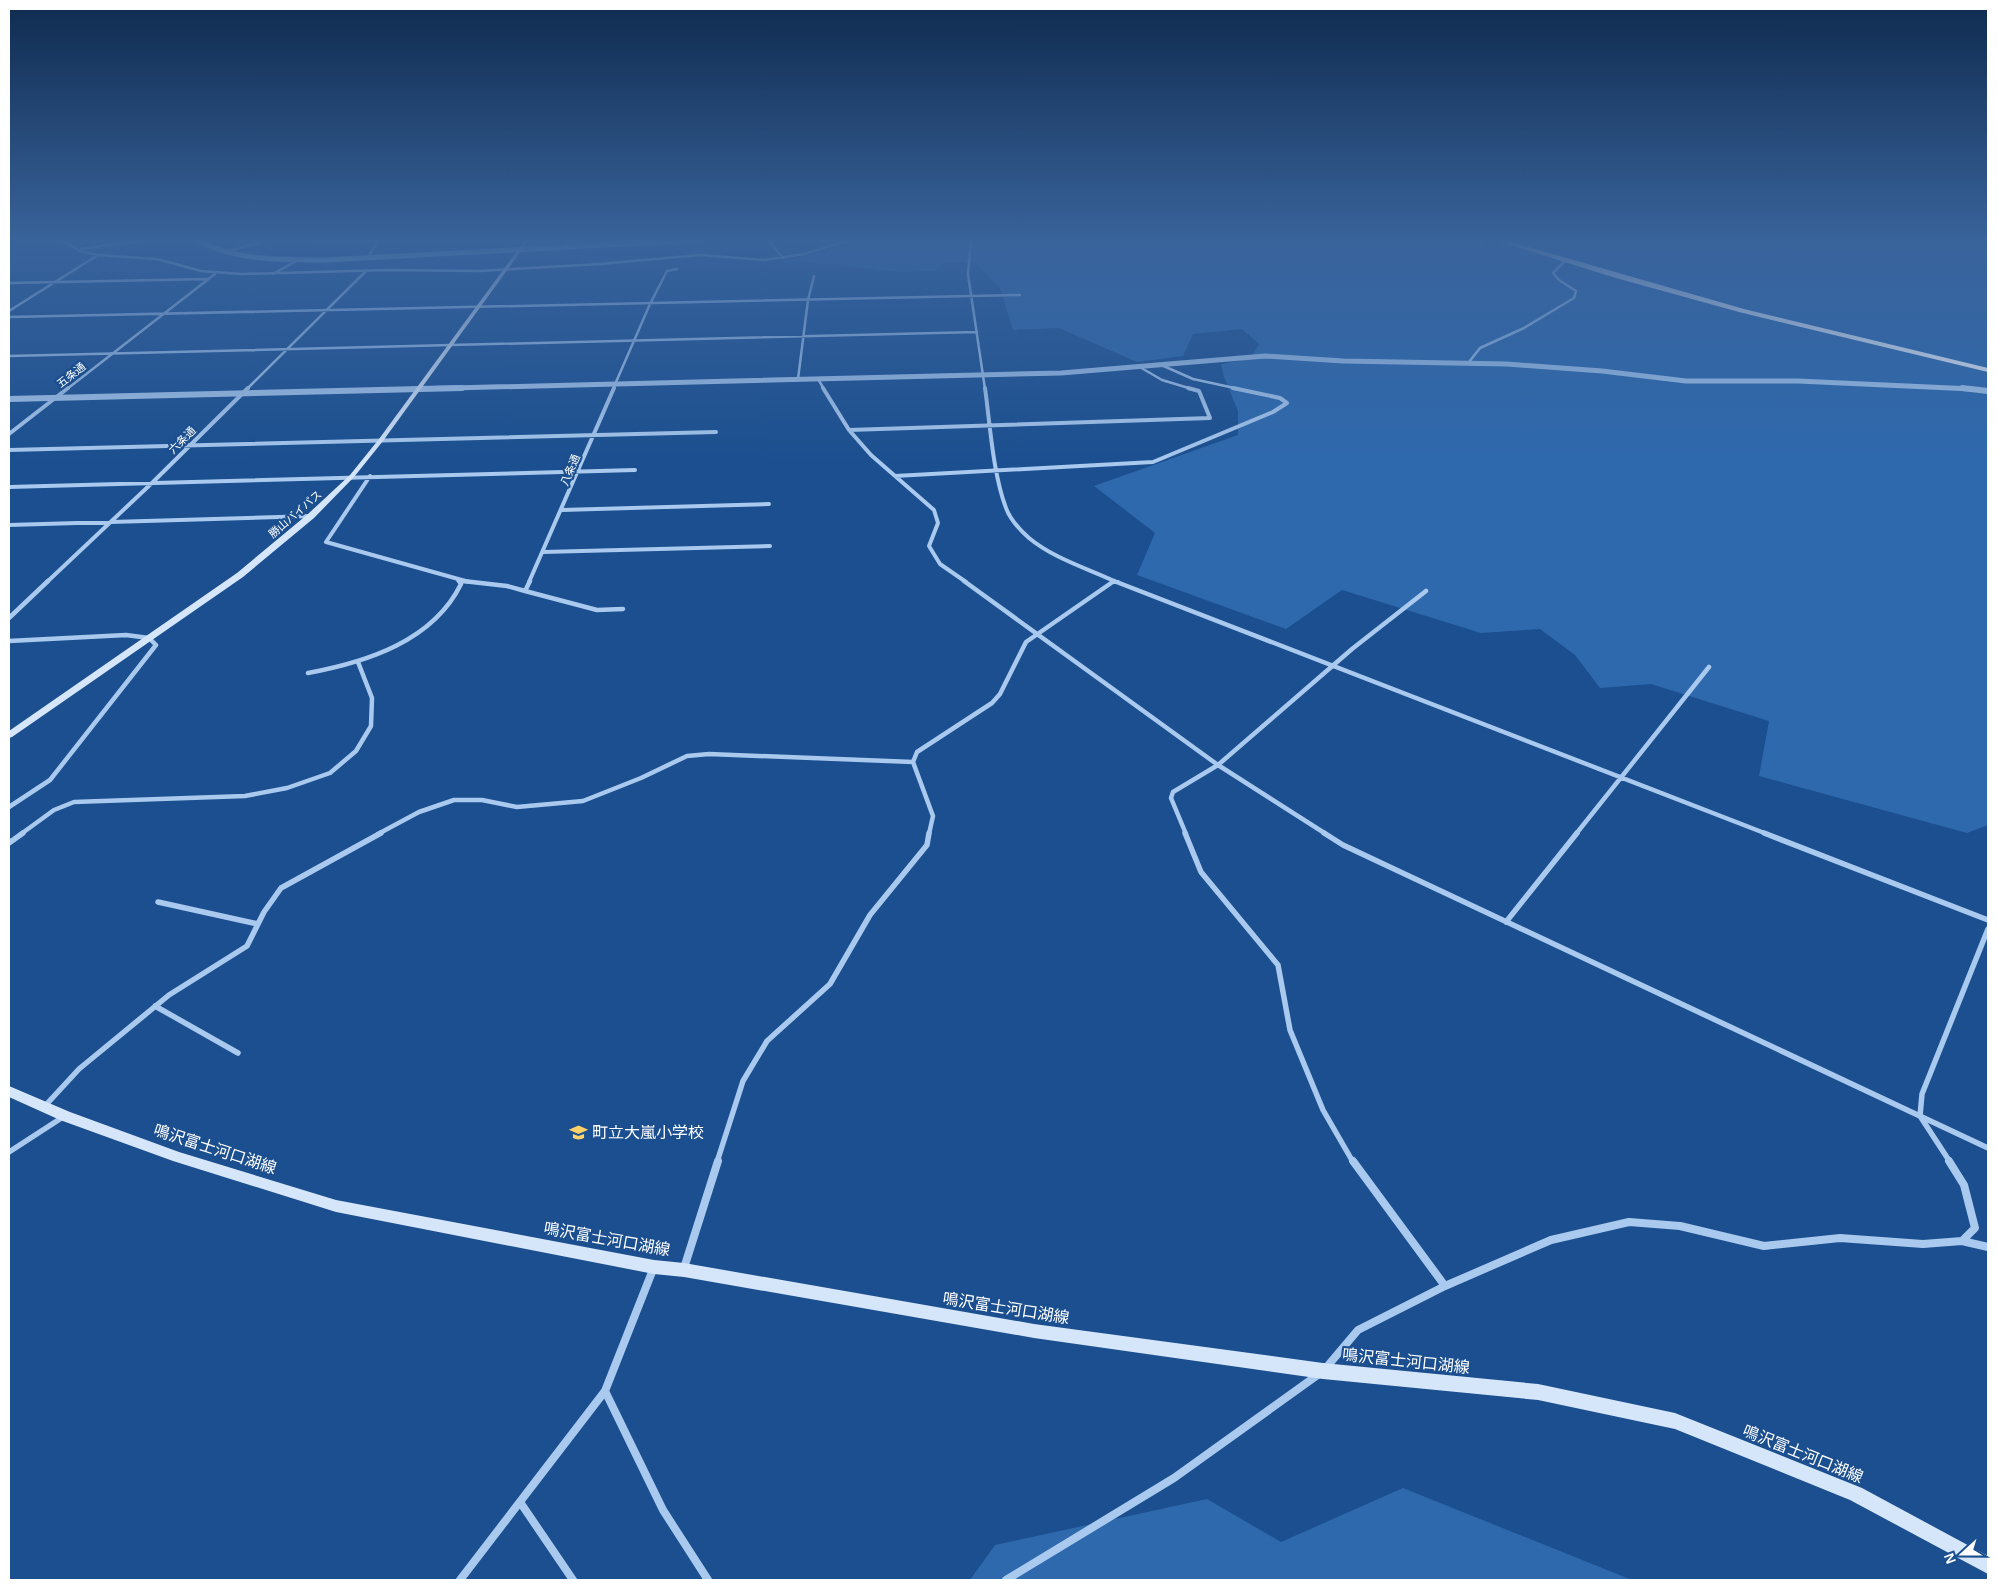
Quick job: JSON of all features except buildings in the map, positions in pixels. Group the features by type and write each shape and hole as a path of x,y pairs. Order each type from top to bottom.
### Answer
{"highway":[{"path":"1756,314 1988,370"},
{"path":"1774,314 1988,365"}],"main road":[{"name":"勝山バイパス","path":"9,734 240,575 312,516 352,476 381,440 474,314"},
{"name":"鳴沢富士河口湖線","path":"9,1091 65,1116 178,1157 336,1206 654,1267 684,1270 1034,1331 1323,1371 1538,1392 1675,1422 1856,1494 1988,1565"}],"street":[{"path":"9,317 98,314"},
{"name":"五条通","path":"9,434 163,314"},
{"name":"六条通","path":"9,618 153,482 323,314"},
{"name":"八条通","path":"524,591 562,510 645,314"},
{"path":"798,380 806,314"},
{"path":"975,314 992,424 997,471 1006,508 1015,524 1029,538 1054,554 1114,582 1988,920"},
{"path":"1469,362 1480,348 1524,328 1547,314"},
{"path":"9,356 978,332"},
{"path":"9,399 1061,373 1265,356 1343,361 1469,362 1602,371 1686,381 1798,381 1956,387 1988,391"},
{"path":"895,476 1153,462 1273,412 1287,403 1286,400 1193,379 1158,364"},
{"path":"849,430 1210,418 1199,391 1162,380 1138,366"},
{"path":"818,379 849,430 871,455 934,510 938,523 929,546 940,564 1218,765 1343,846 1988,1148"},
{"path":"9,450 716,432"},
{"path":"9,487 352,476 635,470"},
{"path":"370,476 326,542 458,580 507,586 597,610 623,609"},
{"path":"562,510 769,504"},
{"path":"9,526 312,516"},
{"path":"543,552 770,546"},
{"path":"308,673 358,662 401,643 447,609 459,590 461,584 458,580"},
{"path":"684,1270 743,1081 767,1042 830,984 870,915 927,845 933,816 913,762 917,752 992,703 1000,694 1026,642 1114,582"},
{"path":"1426,591 1332,666 1218,765 1173,792 1171,798 1201,872 1278,965 1290,1030 1323,1110 1346,1152 1418,1252 1445,1286"},
{"path":"9,641 126,636 149,638 156,645 50,780 9,807"},
{"path":"9,843 54,810 74,802 245,796 287,788 330,773 356,751 371,726 372,698 358,662"},
{"path":"1506,922 1709,667"},
{"path":"43,1107 79,1069 155,1006 247,946 258,924 281,888 419,812 454,800 482,800 517,807 583,800 641,778 687,756 710,754 913,762"},
{"path":"158,902 258,924"},
{"path":"1962,1242 1975,1228 1964,1185 1920,1116 1922,1094 1988,928"},
{"path":"155,1006 238,1053"},
{"path":"9,1152 65,1116"},
{"path":"1006,1580 1174,1478 1323,1371 1358,1330 1445,1286 1551,1240 1629,1222 1680,1226 1764,1246 1840,1238 1923,1244 1962,1242 1988,1247"},
{"path":"460,1580 605,1392 654,1267"},
{"path":"605,1392 663,1510 708,1580"},
{"path":"520,1502 573,1580"}],"shaded area":[{"path":"1008,314 1988,314 1988,825 1967,833 1759,776 1769,721 1651,684 1600,688 1575,655 1540,629 1481,633 1342,590 1286,629 1137,575 1155,533 1094,486 1238,435 1238,411 1224,377 1221,364 1250,359 1259,344 1242,329 1193,334 1183,356 1137,362 1059,328 1013,330"},
{"path":"1403,1488 1632,1580 970,1580 995,1545 1207,1499 1281,1542"}],"place":[{"name":"町立大嵐小学校","path":"578,1132"}]}
